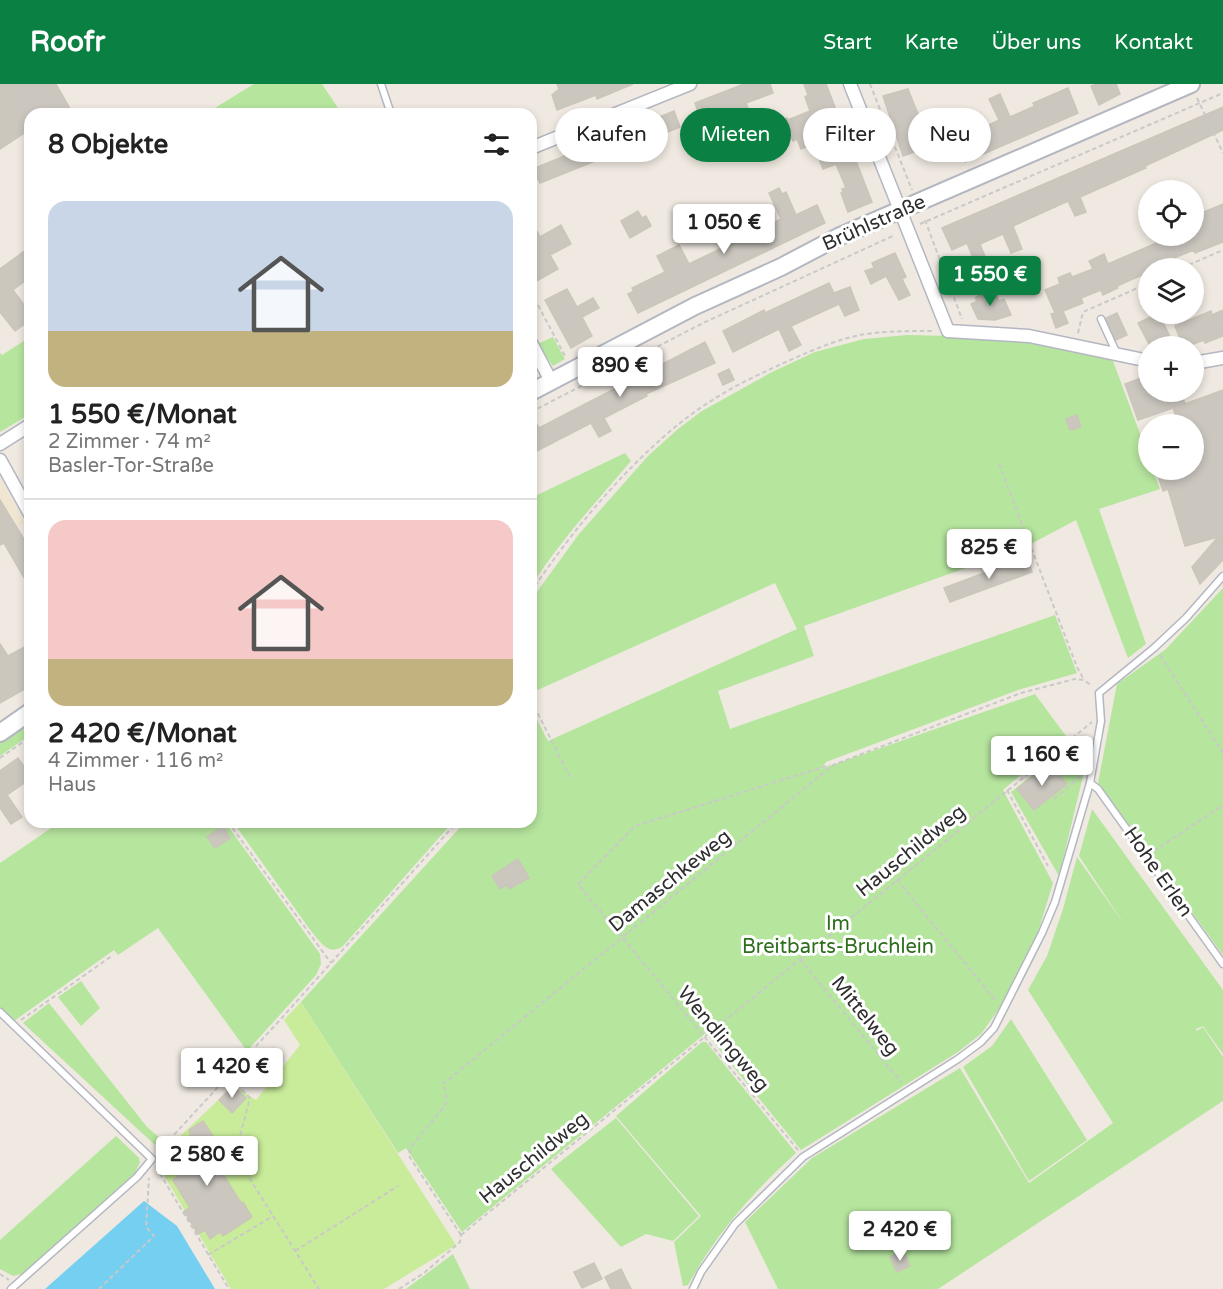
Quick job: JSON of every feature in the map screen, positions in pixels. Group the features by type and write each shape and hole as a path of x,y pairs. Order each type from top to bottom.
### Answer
{"street":[{"path":"537,146 690,84"},
{"path":"850,84 948,331 1029,336 1138,359"},
{"name":"Brühlstraße","path":"537,389 695,306 781,267 838,237 1180,86"},
{"path":"537,355 551,381"},
{"path":"1204,361 1223,358"},
{"path":"0,444 24,429"},
{"path":"0,460 24,503"},
{"path":"0,733 24,716"}],"lane":[{"path":"381,84 390,108"},
{"path":"1101,319 1117,354"},
{"path":"693,1289 701,1272 735,1224 803,1157 958,1059 981,1042 994,1028 1042,933 1055,902 1090,783 1101,721 1099,693 1154,648 1186,618 1223,576"},
{"name":"Hohe Erlen","path":"1090,783 1098,789 1223,964"},
{"path":"0,1012 152,1159 137,1177 92,1219 11,1289"}],"path":[{"path":"1180,86 1199,103 1223,153"},
{"path":"537,409 703,323 906,230 1223,93"},
{"path":"1204,258 1223,250"},
{"path":"1076,345 1083,312 1138,288"},
{"path":"537,303 572,369"},
{"path":"537,584 575,532 641,458 669,432 710,401 764,372 823,346 861,335 906,331 948,331"},
{"path":"999,464 1077,667 1084,680 1099,693"},
{"path":"1154,648 1223,753"},
{"name":"Damaschkeweg","path":"461,1235 409,1156 410,1148 445,1106 447,1099 443,1084 833,765 1021,693 1075,679 1084,680"},
{"path":"537,712 570,777"},
{"name":"Hauschildweg","path":"399,1289 449,1252 460,1242 461,1235 1091,722 1101,721"},
{"path":"0,758 24,742"},
{"name":"Wendlingweg","path":"803,1157 578,884 635,826 833,765"},
{"path":"1054,799 1087,771 1092,770"},
{"path":"1007,790 1048,866"},
{"path":"1147,856 1223,805"},
{"path":"232,828 331,963"},
{"path":"152,1159 452,828"},
{"path":"897,880 1004,1011"},
{"path":"14,1025 114,955"},
{"name":"Mittelweg","path":"800,959 908,1091"},
{"path":"242,1090 250,1098 235,1155 319,1289"},
{"path":"243,1168 250,1140"},
{"path":"152,1159 180,1169"},
{"path":"152,1159 229,1289"},
{"path":"99,1289 154,1236 146,1227 148,1180"},
{"path":"295,1251 398,1186"},
{"path":"208,1255 273,1216"}],"shaded area":[{"path":"0,478 24,524 0,537"}],"green space":[{"path":"254,84 322,84 338,108 215,108"},
{"name":"Im Breitbarts-Bruchlein","path":"907,335 1003,337 1074,350 1113,361 1138,428 1138,480 1157,480 1160,489 1099,509 1146,644 1128,658 1076,520 1027,546 804,626 814,656 718,691 730,729 1055,615 1077,673 1018,690 826,762 821,769 1035,694 1066,736 1003,790 1053,883 1038,932 1001,1006 981,1034 958,1052 801,1150 706,1033 462,1232 406,1148 398,1153 301,1002 460,828 537,828 537,720 548,741 797,629 775,583 537,690 537,592 579,534 648,456 678,429 702,411 772,372 815,352 864,339"},
{"path":"553,337 565,359 553,366 537,344"},
{"path":"24,341 24,418 0,432 0,353 2,355"},
{"path":"625,453 631,461 566,537 537,577 537,495"},
{"path":"1223,588 1223,955 1098,783 1117,684 1166,649"},
{"path":"24,724 24,739 0,756 0,741"},
{"path":"1080,736 1090,747 1059,876 1011,792"},
{"path":"1092,809 1223,990 1223,1054 1203,1026 1196,1029 1197,1031 1203,1027 1223,1057 1223,1101 938,1289 778,1289 745,1222 812,1158 960,1068 1029,1183 1113,1123 1028,990 1047,956 1077,857 1126,927 1079,856"},
{"path":"51,828 229,828 320,954 321,964 316,975 247,1051 158,928 118,955 114,950 14,1021 0,1008 0,863"},
{"path":"237,828 448,828 343,946 338,949 329,949 311,931"},
{"path":"81,981 100,1008 81,1026 58,997"},
{"path":"301,1002 456,1245 384,1289 231,1289 155,1160 233,1086 256,1100 300,1045 284,1020"},
{"path":"49,1003 147,1127 161,1139 155,1145 23,1023"},
{"path":"1011,1019 1087,1140 1029,1181 963,1067 992,1046"},
{"path":"702,1042 706,1042 796,1153 736,1214 688,1285 683,1286 674,1242 701,1216 616,1116"},
{"path":"616,1118 699,1216 673,1241 646,1234 621,1247 551,1169"},
{"path":"116,1136 139,1158 140,1162 135,1173 26,1273 13,1276 0,1269 0,1240"},
{"path":"453,1254 470,1289 406,1289"}],"water":[{"path":"144,1201 177,1226 215,1289 45,1289"}],"building":[{"path":"0,84 56,84 70,108 24,108 24,133 0,149"},
{"path":"557,84 633,84 597,99 596,95 562,108 556,108 552,95 559,89"},
{"path":"744,84 770,84 773,93 746,103 748,108 697,108 695,103"},
{"path":"804,84 826,84 835,108 809,108 805,97 808,95"},
{"path":"1116,84 1120,94 1099,105 1091,86"},
{"path":"1068,88 1078,113 991,151 991,124 999,120 989,99 1000,94 1010,117 1035,106 1033,103"},
{"path":"908,89 916,108 908,108 908,154 903,156 896,135 896,108 887,108 883,96"},
{"path":"1223,107 1223,130 1080,197 1086,212 1075,216 1068,201 1013,226 1022,249 1011,253 1003,234 980,244 988,264 977,268 967,243 952,250 942,228"},
{"path":"674,111 680,127 668,132 668,113"},
{"path":"803,114 803,148 801,149 797,139 793,141 791,136 791,119"},
{"path":"555,160 555,162 592,162 540,183 537,177 537,167"},
{"path":"820,162 856,162 872,202 848,212 841,193 842,189 846,188 836,164 823,169"},
{"path":"779,188 782,194 786,192 796,215 817,205 825,223 638,313 628,294 634,291 632,288 665,272 657,256 679,245 689,264 781,219 769,193"},
{"path":"1223,204 1223,242 1174,258 1138,258 1138,277 1103,295 1101,290 1081,298 1083,303 1063,311 1068,323 1056,328 1051,314 1055,313 1045,290 1060,284 1058,278 1070,273 1072,277 1093,269 1089,261 1104,254 1108,264 1149,246 1204,246 1204,212"},
{"path":"638,211 642,218 646,216 651,226 630,238 621,221"},
{"path":"561,225 571,244 550,255 558,269 537,281 537,231 540,237"},
{"path":"24,251 24,282 13,290 24,305 24,324 15,331 0,312 0,269"},
{"path":"895,253 906,277 902,279 910,295 899,300 886,276 871,284 865,271 874,268 872,263"},
{"path":"829,283 834,293 850,287 859,310 845,316 839,304 791,326 801,345 789,351 779,329 733,352 723,331 764,310 765,313"},
{"path":"567,289 577,307 593,298 599,308 582,317 592,336 571,348 545,300"},
{"path":"994,290 999,301 1004,299 1011,315 995,320 978,319 971,304 976,302 976,297"},
{"path":"1223,310 1223,336 1205,343 1204,336 1179,336 1175,326 1204,324 1204,314 1211,311 1212,315"},
{"path":"1117,313 1127,335 1116,340 1106,318"},
{"path":"1139,324 1164,324 1170,336 1145,336"},
{"path":"705,342 715,363 646,394 647,396 604,418 611,431 599,437 591,423 537,451 537,424 539,428"},
{"path":"729,369 734,380 723,385 718,374"},
{"path":"1138,379 1138,402 1184,402 1185,404 1204,402 1204,397 1223,390 1223,560 1200,584 1192,567 1218,537 1185,546 1168,489 1163,491 1159,480 1204,480 1204,414 1175,414 1173,408 1156,414 1138,414 1138,420 1125,384"},
{"path":"1077,415 1081,427 1070,430 1066,419"},
{"path":"0,500 24,539 24,578 4,543 0,545"},
{"path":"1027,557 1032,572 950,602 944,588"},
{"path":"0,644 8,656 24,647 24,689 0,703"},
{"path":"18,758 24,766 24,783 7,795 22,817 11,824 0,808 0,771"},
{"path":"1050,763 1067,784 1034,810 1017,789"},
{"path":"220,828 224,828 230,838 215,848 207,837"},
{"path":"518,859 529,878 509,889 507,885 500,889 492,876"},
{"path":"233,1086 246,1098 232,1113 219,1100"},
{"path":"203,1121 213,1136 203,1142 252,1217 223,1236 220,1232 210,1239 205,1230 198,1234 184,1211 190,1208 173,1180 177,1177 181,1163 173,1150 178,1147 176,1144 191,1135 189,1130"},
{"path":"903,1251 910,1266 897,1272 890,1257"},
{"path":"594,1263 602,1279 582,1288 574,1272"},
{"path":"621,1269 631,1289 611,1289 605,1277"}]}
